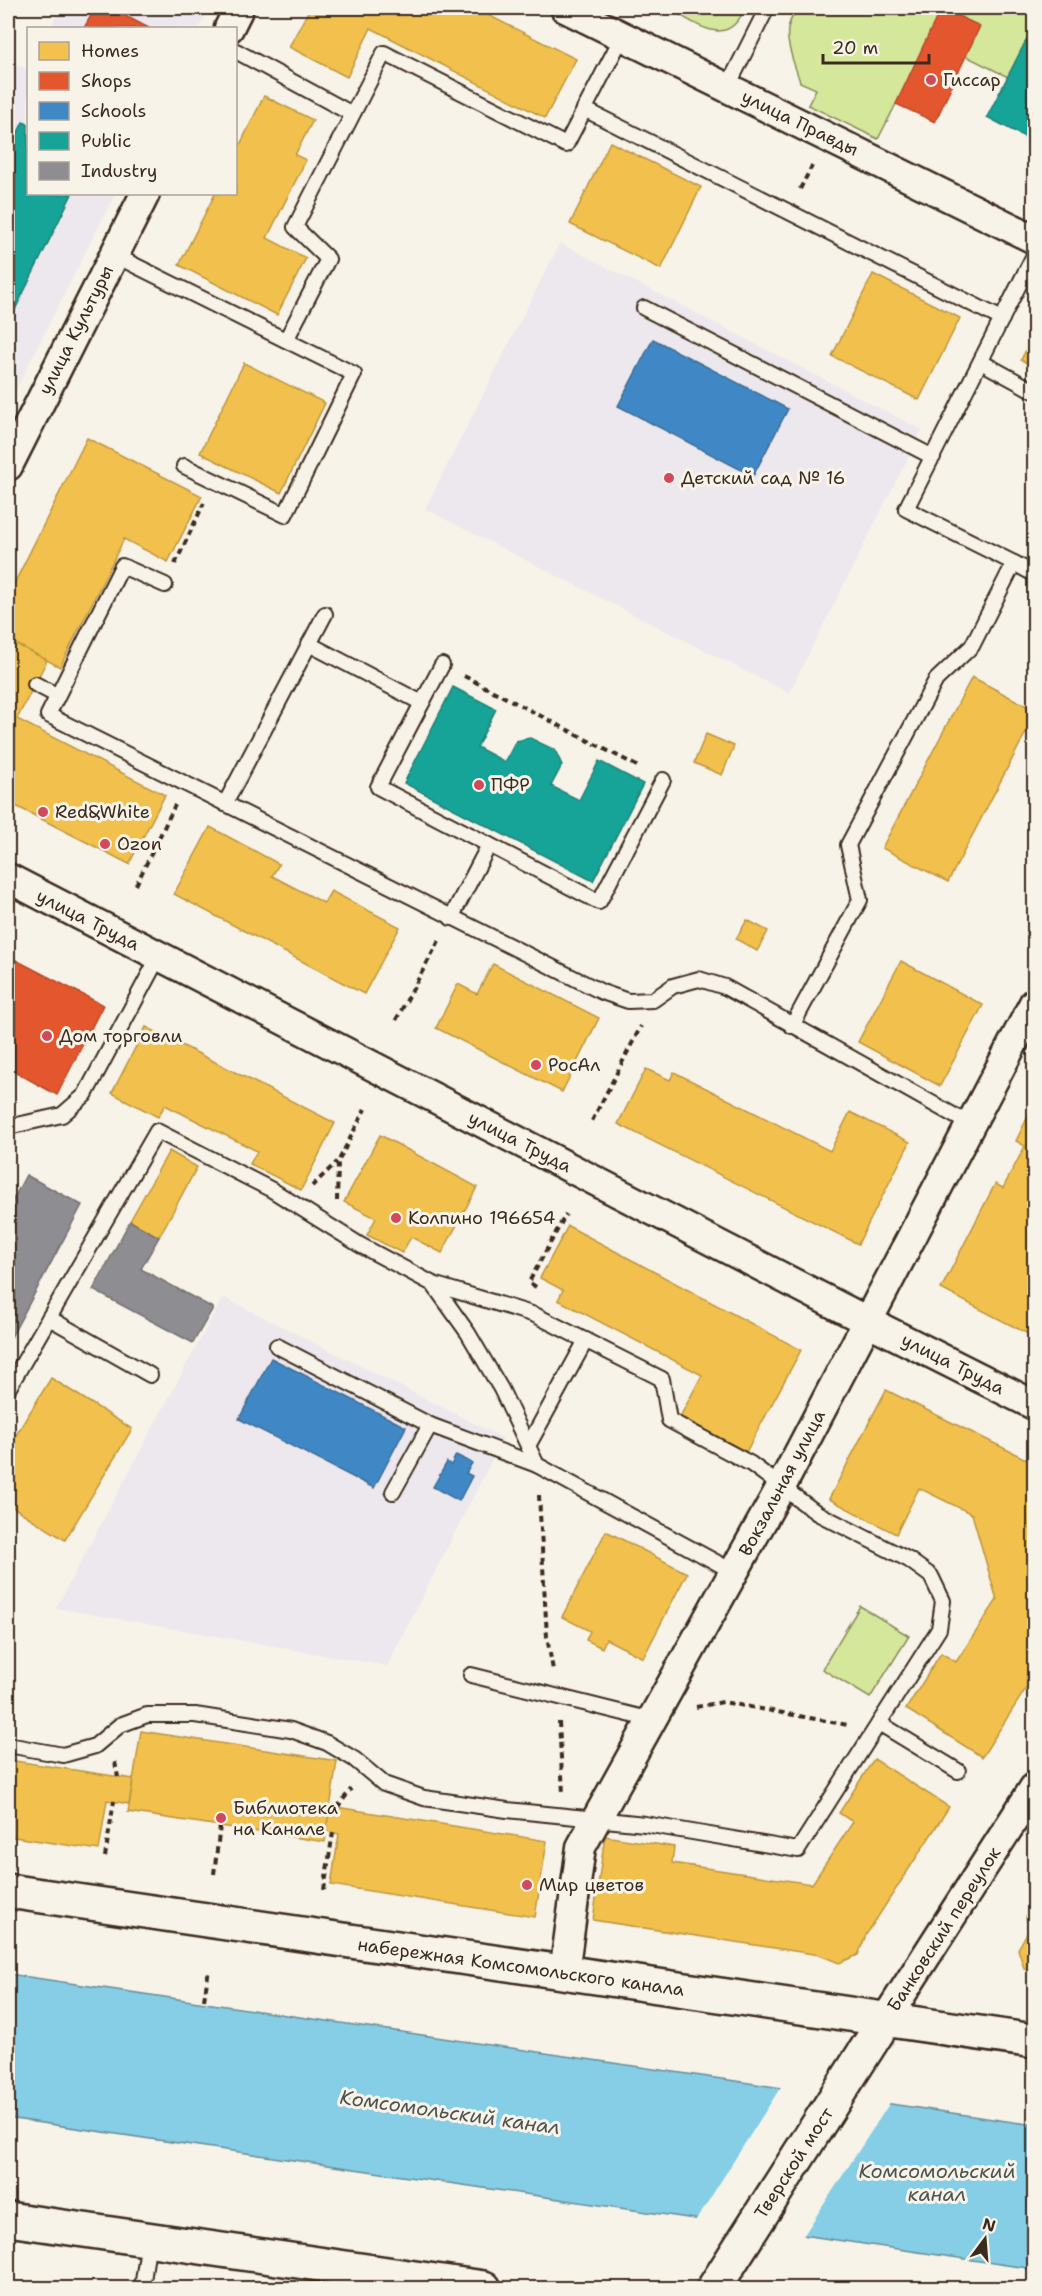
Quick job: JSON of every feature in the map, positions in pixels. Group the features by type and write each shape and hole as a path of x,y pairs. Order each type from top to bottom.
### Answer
{"street":[{"path":"230,27 240,8"},
{"name":"улица Правды","path":"565,8 1035,239"},
{"name":"улица Культуры","path":"8,466 144,195"},
{"name":"улица Труда","path":"8,878 867,1321 1035,1405"},
{"name":"Вокзальная улица","path":"564,1973 581,1847 781,1487 1035,1003"},
{"name":"Банковский переулок","path":"853,2071 1035,1788"},
{"name":"набережная Комсомольского канала","path":"8,1891 1035,2041"},
{"name":"Тверской мост","path":"714,2289 853,2071"},
{"path":"8,2219 484,2289"}],"lane":[{"path":"728,88 767,8"},
{"path":"286,340 328,259 295,227 384,53 566,145 623,35"},
{"path":"237,52 352,114"},
{"path":"584,109 1002,319"},
{"path":"114,255 354,374 285,515 184,466"},
{"path":"1035,255 906,509 1035,574"},
{"path":"644,308 933,457"},
{"path":"981,362 1035,391"},
{"path":"792,1026 860,900 848,845 936,681 972,646 1014,563"},
{"path":"165,585 122,566 48,715 602,992 628,1001 653,1000 673,986 699,979 725,987 971,1125"},
{"path":"225,804 325,614"},
{"path":"309,644 422,703"},
{"path":"442,665 378,787 489,845 599,902 663,780"},
{"path":"35,684 58,696"},
{"path":"451,918 489,845"},
{"path":"8,1126 62,1115 85,1095 159,956"},
{"path":"8,1389 157,1131 294,1203 433,1284 535,1315 662,1379 669,1420 751,1464 817,1513 924,1571 931,1576 943,1601 939,1629 798,1850 645,1824 424,1798 384,1784 354,1759 327,1743 291,1730 195,1715 147,1715 120,1725 95,1746 63,1755 8,1745"},
{"path":"433,1284 468,1333 501,1389 537,1465"},
{"path":"49,1318 150,1375"},
{"path":"528,1446 586,1340"},
{"path":"277,1346 430,1425 537,1465 734,1572"},
{"path":"393,1492 430,1425"},
{"path":"471,1675 557,1696 658,1709"},
{"path":"877,1727 958,1771"},
{"path":"142,2289 149,2239"}],"path":[{"path":"165,585 215,481"},
{"path":"442,665 663,780"},
{"path":"136,885 186,784"},
{"path":"396,1020 451,918"},
{"path":"592,1121 653,1000"},
{"path":"294,1203 338,1162 365,1109"},
{"path":"337,1230 338,1162"},
{"path":"535,1315 539,1289 529,1282 566,1214"},
{"path":"537,1465 547,1637 557,1696 564,1816"},
{"path":"658,1709 694,1708 723,1702 877,1727"},
{"path":"105,1857 114,1801"},
{"path":"214,1874 220,1826"},
{"path":"324,1890 333,1832"},
{"path":"204,2000 208,1969"},
{"path":"9,2289 12,2269"}],"shaded area":[{"path":"60,8 210,8 200,27 50,27"},
{"path":"8,60 27,70 27,195 114,195 8,405"},
{"name":"Детский сад № 16","path":"560,243 922,430 789,693 425,509"},
{"path":"223,1297 503,1438 387,1666 56,1608"}],"green space":[{"path":"667,8 745,8 738,21 720,31 700,26"},
{"path":"802,8 1034,8 1034,25 1008,77 966,56 896,104 878,139 808,105 816,89 800,82 788,42 789,23"},
{"path":"860,1606 909,1636 870,1698 822,1669"}],"water":[{"name":"Комсомольский канал","path":"8,1974 1034,2125 1034,2269 8,2118"}],"pier":[{"path":"782,2085 891,2101 802,2238 695,2222"}],"building: Homes":[{"path":"310,8 474,8 576,59 545,118 371,28 347,77 289,47"},
{"path":"264,96 313,120 295,155 306,160 267,238 306,258 277,315 179,265 214,195 237,195 237,151"},
{"path":"610,142 701,187 661,269 570,224"},
{"path":"873,274 960,318 919,400 832,356"},
{"path":"1034,333 1034,367 1021,360"},
{"path":"244,363 325,403 281,493 200,453"},
{"path":"87,438 202,496 168,562 124,539 60,667 8,640 8,596"},
{"path":"8,640 47,660 17,719 165,795 129,864 8,802"},
{"path":"972,677 1034,710 1034,717 948,882 882,848"},
{"path":"706,734 734,746 722,775 694,763"},
{"path":"210,827 279,864 272,876 324,903 331,891 400,927 364,994 174,894"},
{"path":"747,920 768,931 757,951 736,939"},
{"path":"901,961 983,1005 940,1086 858,1042"},
{"path":"493,964 599,1018 562,1092 436,1028 458,984 477,994"},
{"path":"146,1027 335,1123 301,1190 250,1164 257,1151 165,1105 158,1117 112,1093"},
{"path":"646,1069 670,1080 674,1072 830,1151 850,1112 910,1142 858,1244 618,1124"},
{"path":"1034,1104 1034,1337 941,1289 995,1184 1003,1188 1025,1146 1016,1141"},
{"path":"380,1135 477,1187 442,1253 411,1237 402,1253 367,1235 376,1218 344,1202"},
{"path":"169,1151 197,1167 159,1237 130,1221"},
{"path":"568,1226 801,1350 746,1452 680,1417 702,1375 558,1300 563,1290 540,1278"},
{"path":"51,1378 132,1429 65,1540 8,1504 8,1448"},
{"path":"886,1390 1034,1463 1034,1676 982,1757 906,1709 941,1653 956,1662 997,1600 972,1514 919,1488 896,1534 829,1499"},
{"path":"606,1531 687,1573 643,1658 606,1639 602,1648 586,1640 590,1631 562,1617"},
{"path":"141,1731 337,1761 325,1842 128,1812"},
{"path":"874,1759 949,1807 866,1935 858,1955 839,1963 820,1955 593,1920 605,1836 674,1847 672,1863 812,1884 853,1822 839,1813"},
{"path":"8,1760 133,1779 129,1804 107,1800 99,1850 8,1836"},
{"path":"330,1806 547,1841 535,1917 331,1885 339,1834 326,1831"},
{"path":"1034,1903 1034,1974 1024,1968 1018,1949 1028,1931 1026,1916"}],"building: Shops":[{"path":"95,8 110,8 147,27 85,27"},
{"name":"Гиссар","path":"941,8 980,26 935,122 896,104"},
{"name":"Дом торговли","path":"8,956 103,1005 57,1095 8,1068"}],"building: Schools":[{"path":"653,339 788,409 753,476 618,406"},
{"path":"271,1358 406,1427 374,1488 239,1419"},
{"path":"456,1455 472,1463 466,1473 472,1476 459,1501 433,1487 447,1462 451,1465"}],"building: Public":[{"path":"1034,25 1034,142 987,117"},
{"path":"23,122 27,124 27,195 72,195 8,324 8,153"},
{"name":"ПФР","path":"453,687 496,709 477,747 505,762 516,741 530,738 555,750 562,765 551,786 579,800 599,761 643,784 593,881 404,783"}],"building: Industry":[{"path":"26,1175 82,1205 8,1343 8,1209"},
{"path":"130,1221 159,1237 141,1269 213,1308 193,1343 93,1290"}],"place":[{"name":"Гиссар","path":"931,80"},
{"name":"Детский сад № 16","path":"669,478"},
{"name":"ПФР","path":"479,785"},
{"name":"Red&White","path":"43,812"},
{"name":"Ozon","path":"105,844"},
{"name":"Дом торговли","path":"47,1036"},
{"name":"РосАл","path":"536,1065"},
{"name":"Колпино 196654","path":"396,1218"},
{"name":"Библиотека на Канале","path":"221,1818"},
{"name":"Мир цветов","path":"527,1885"}]}
